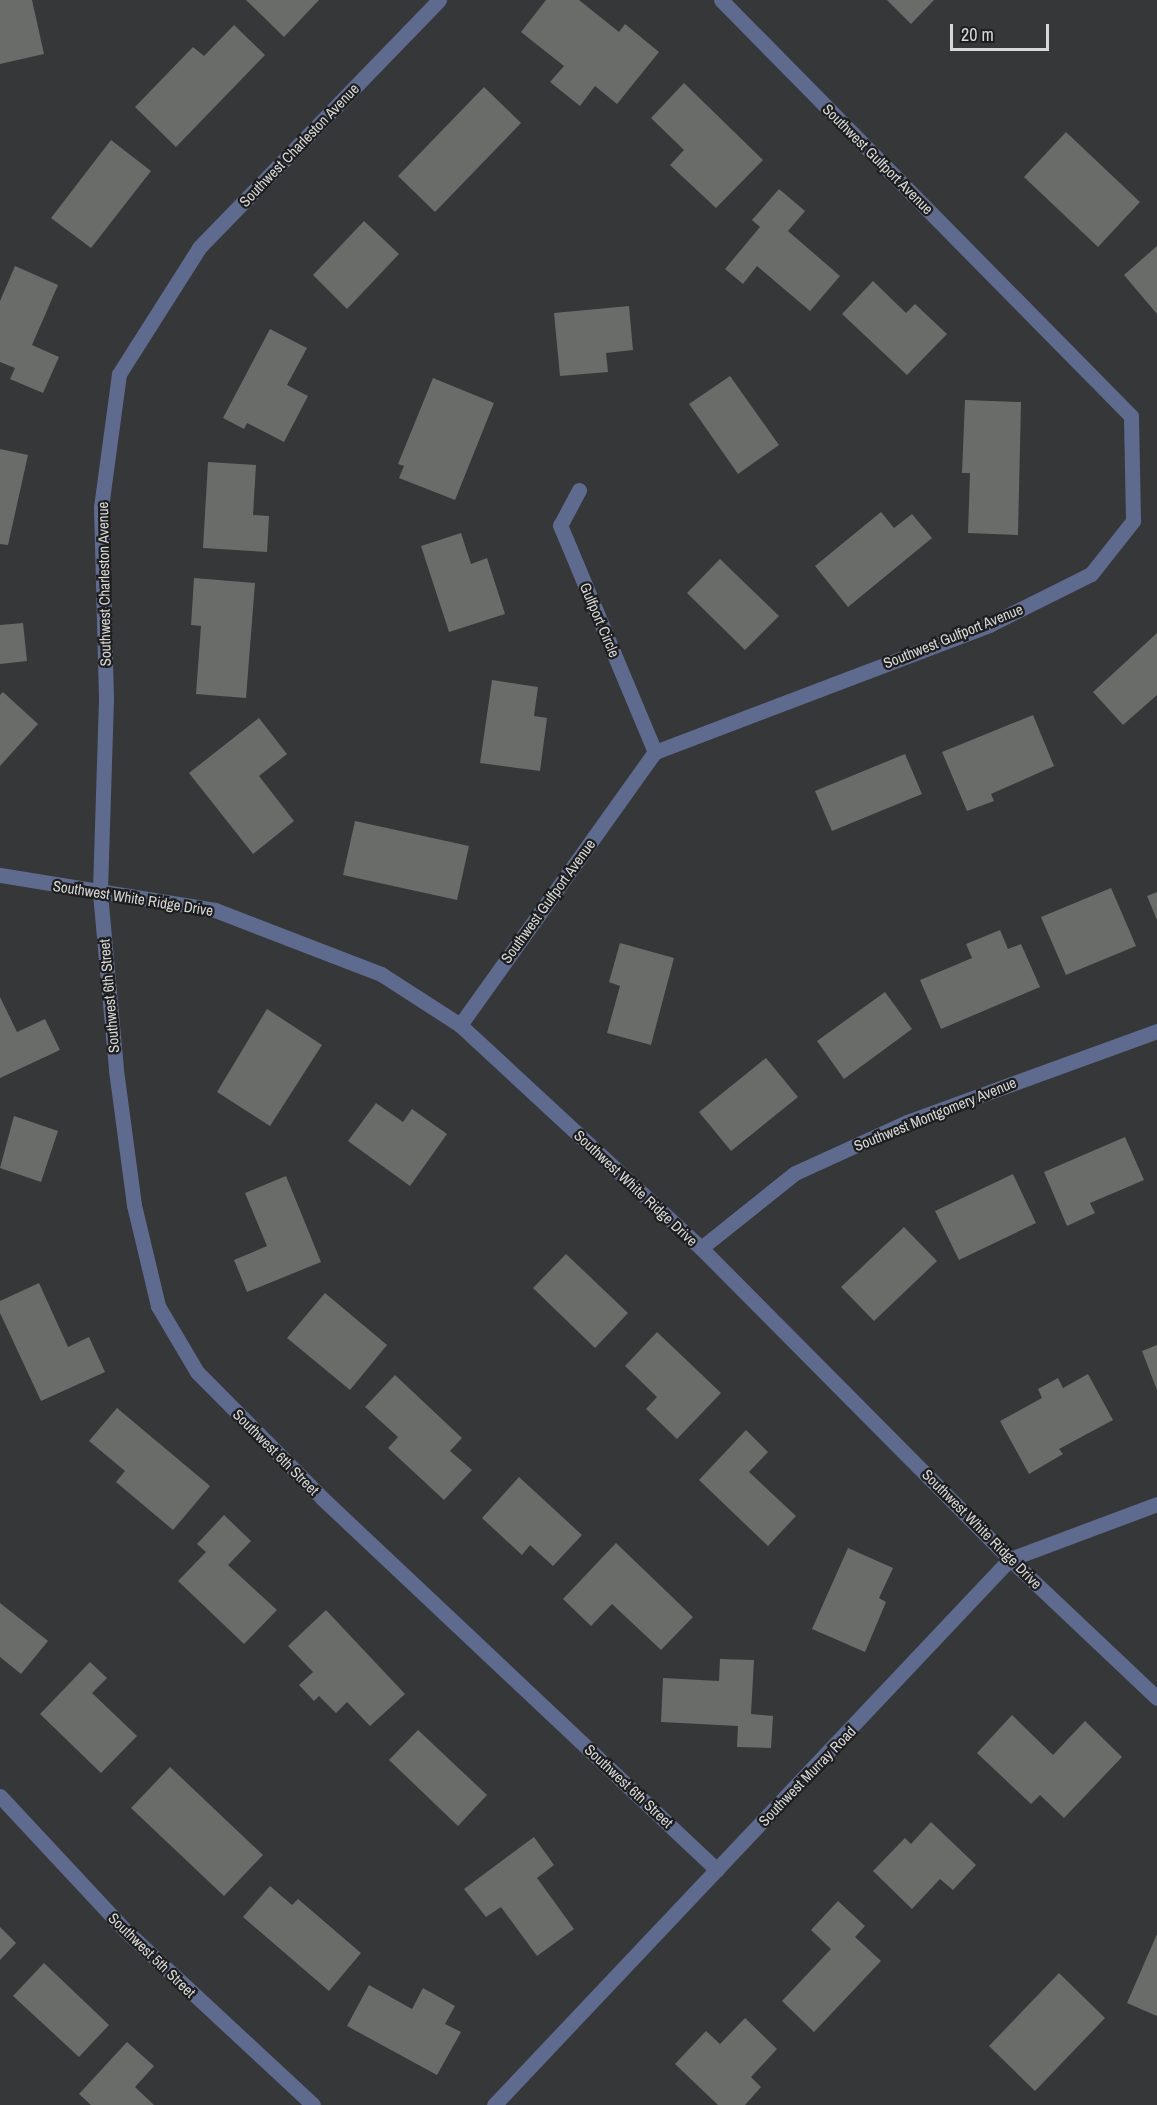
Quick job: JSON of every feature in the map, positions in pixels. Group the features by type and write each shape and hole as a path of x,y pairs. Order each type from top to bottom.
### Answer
{"street":[{"name":"Southwest Charleston Avenue","path":"100,892 106,699 101,507 119,374 200,248 439,0"},
{"name":"Southwest Gulfport Avenue","path":"460,1025 655,752 989,625 1091,574 1133,521 1131,416 721,0"},
{"name":"Gulfport Circle","path":"579,489 560,525 655,752"},
{"name":"Southwest White Ridge Drive","path":"0,875 215,910 311,944 381,974 460,1025 701,1248 1010,1559 1157,1698"},
{"name":"Southwest 6th Street","path":"100,892 116,1070 134,1205 158,1306 196,1371 323,1499 717,1869"},
{"name":"Southwest Montgomery Avenue","path":"701,1248 795,1173 907,1122 1157,1031"},
{"name":"Southwest Murray Road","path":"494,2105 1010,1559 1157,1504"},
{"name":"Southwest 5th Street","path":"0,1796 126,1931 313,2105"}],"building":[{"path":"0,0 32,0 44,54 0,64"},
{"path":"246,0 319,0 284,37"},
{"path":"546,0 579,0 619,32 625,24 659,52 617,104 595,86 580,106 550,82 564,66 521,32"},
{"path":"887,0 934,0 911,24"},
{"path":"234,25 265,55 176,147 135,107 193,47 204,56"},
{"path":"684,83 763,160 716,208 670,165 684,150 651,118"},
{"path":"484,87 521,123 435,212 398,176"},
{"path":"1066,132 1140,202 1098,247 1024,177"},
{"path":"111,140 151,171 91,248 51,218"},
{"path":"779,189 805,211 788,231 840,276 810,311 757,266 743,284 725,269 760,227 752,220"},
{"path":"364,221 399,254 347,309 313,275"},
{"path":"1157,246 1157,314 1124,275"},
{"path":"15,266 58,285 32,345 59,357 43,393 10,379 15,368 0,362 0,301"},
{"path":"873,281 906,313 915,304 947,334 907,375 842,314"},
{"path":"629,306 633,350 606,353 608,372 560,376 554,313"},
{"path":"270,329 307,348 287,385 308,396 284,442 247,423 244,429 223,418"},
{"path":"730,376 779,445 738,474 689,404"},
{"path":"433,378 494,403 455,500 399,478 404,466 398,464"},
{"path":"965,400 1021,402 1018,535 968,533 970,473 962,473"},
{"path":"0,449 28,455 8,545 0,544"},
{"path":"208,462 256,465 253,515 269,516 267,552 203,548"},
{"path":"881,512 894,528 912,514 932,538 848,607 815,566"},
{"path":"461,533 471,564 487,558 505,614 449,632 421,546"},
{"path":"720,559 779,616 745,650 687,593"},
{"path":"194,578 255,583 246,698 196,694 201,626 191,625"},
{"path":"23,623 27,661 0,664 0,625"},
{"path":"1157,633 1157,695 1123,725 1093,692"},
{"path":"492,680 538,687 534,716 547,718 540,771 480,763"},
{"path":"3,692 38,724 0,766 0,695"},
{"path":"1033,715 1054,766 991,794 994,801 967,811 942,752"},
{"path":"259,718 287,754 259,776 294,821 253,854 189,773"},
{"path":"905,754 922,794 832,831 815,791"},
{"path":"355,821 469,846 457,900 343,875"},
{"path":"1111,888 1136,946 1066,975 1041,917"},
{"path":"1157,892 1157,920 1147,896"},
{"path":"1000,930 1008,949 1021,944 1040,987 941,1029 920,980 972,958 966,944"},
{"path":"620,943 674,958 651,1045 607,1033 620,986 609,982"},
{"path":"885,992 912,1029 844,1079 817,1041"},
{"path":"0,997 17,1032 45,1019 60,1050 0,1078"},
{"path":"267,1009 322,1045 270,1126 217,1092"},
{"path":"766,1058 798,1097 731,1151 699,1112"},
{"path":"376,1103 403,1122 412,1109 447,1134 410,1186 348,1141"},
{"path":"14,1116 58,1131 41,1182 0,1168"},
{"path":"1125,1137 1144,1180 1090,1203 1095,1213 1067,1226 1044,1172"},
{"path":"1013,1174 1036,1223 959,1260 935,1211"},
{"path":"286,1176 321,1262 247,1292 234,1260 267,1246 245,1193"},
{"path":"904,1227 937,1261 874,1321 841,1287"},
{"path":"566,1254 628,1313 595,1348 533,1288"},
{"path":"39,1283 68,1347 89,1337 105,1372 41,1401 0,1313 0,1301"},
{"path":"325,1293 387,1345 350,1390 287,1338"},
{"path":"657,1332 721,1393 677,1439 646,1409 657,1397 625,1366"},
{"path":"1157,1345 1157,1390 1142,1351"},
{"path":"1088,1374 1113,1420 1059,1449 1063,1454 1029,1474 1000,1421 1042,1398 1038,1389 1058,1378 1063,1388"},
{"path":"395,1375 462,1438 450,1451 472,1470 444,1500 388,1448 398,1437 365,1407"},
{"path":"117,1408 210,1486 173,1530 116,1482 125,1471 89,1441"},
{"path":"746,1430 768,1452 749,1472 796,1516 768,1546 699,1480"},
{"path":"519,1477 582,1535 553,1566 530,1545 522,1555 482,1518"},
{"path":"224,1515 251,1541 228,1565 277,1610 244,1644 178,1581 206,1552 197,1544"},
{"path":"616,1543 693,1617 661,1650 612,1604 591,1626 563,1599"},
{"path":"848,1548 893,1568 879,1598 886,1602 865,1652 812,1629"},
{"path":"0,1603 48,1641 21,1674 0,1657"},
{"path":"326,1610 405,1694 370,1726 347,1702 336,1713 319,1696 314,1701 299,1685 313,1672 288,1646"},
{"path":"720,1659 754,1660 751,1714 773,1716 771,1748 737,1747 738,1726 661,1722 663,1678 719,1681"},
{"path":"90,1662 107,1678 92,1693 137,1736 101,1773 40,1714"},
{"path":"1012,1715 1053,1755 1085,1721 1122,1757 1064,1818 1040,1795 1031,1804 977,1753"},
{"path":"418,1730 487,1795 458,1826 389,1760"},
{"path":"170,1767 263,1855 224,1896 131,1808"},
{"path":"931,1822 976,1865 953,1890 940,1879 912,1909 873,1871 905,1838 911,1844"},
{"path":"534,1837 554,1865 537,1878 574,1929 537,1956 501,1907 486,1917 464,1889"},
{"path":"270,1886 292,1905 298,1899 361,1953 329,1991 243,1917"},
{"path":"838,1901 865,1926 855,1937 881,1961 814,2032 782,2001 831,1949 811,1930"},
{"path":"0,1927 16,1943 0,1960"},
{"path":"1157,1934 1157,2016 1127,2003"},
{"path":"44,1963 109,2025 79,2057 13,1996"},
{"path":"1059,1973 1105,2018 1035,2091 989,2046"},
{"path":"369,1985 412,2009 423,1988 455,2006 445,2024 461,2032 437,2075 347,2026"},
{"path":"745,2018 777,2049 751,2077 761,2087 745,2105 718,2105 675,2064 706,2031 720,2044"},
{"path":"127,2042 154,2066 135,2087 154,2105 91,2105 79,2094"}]}
